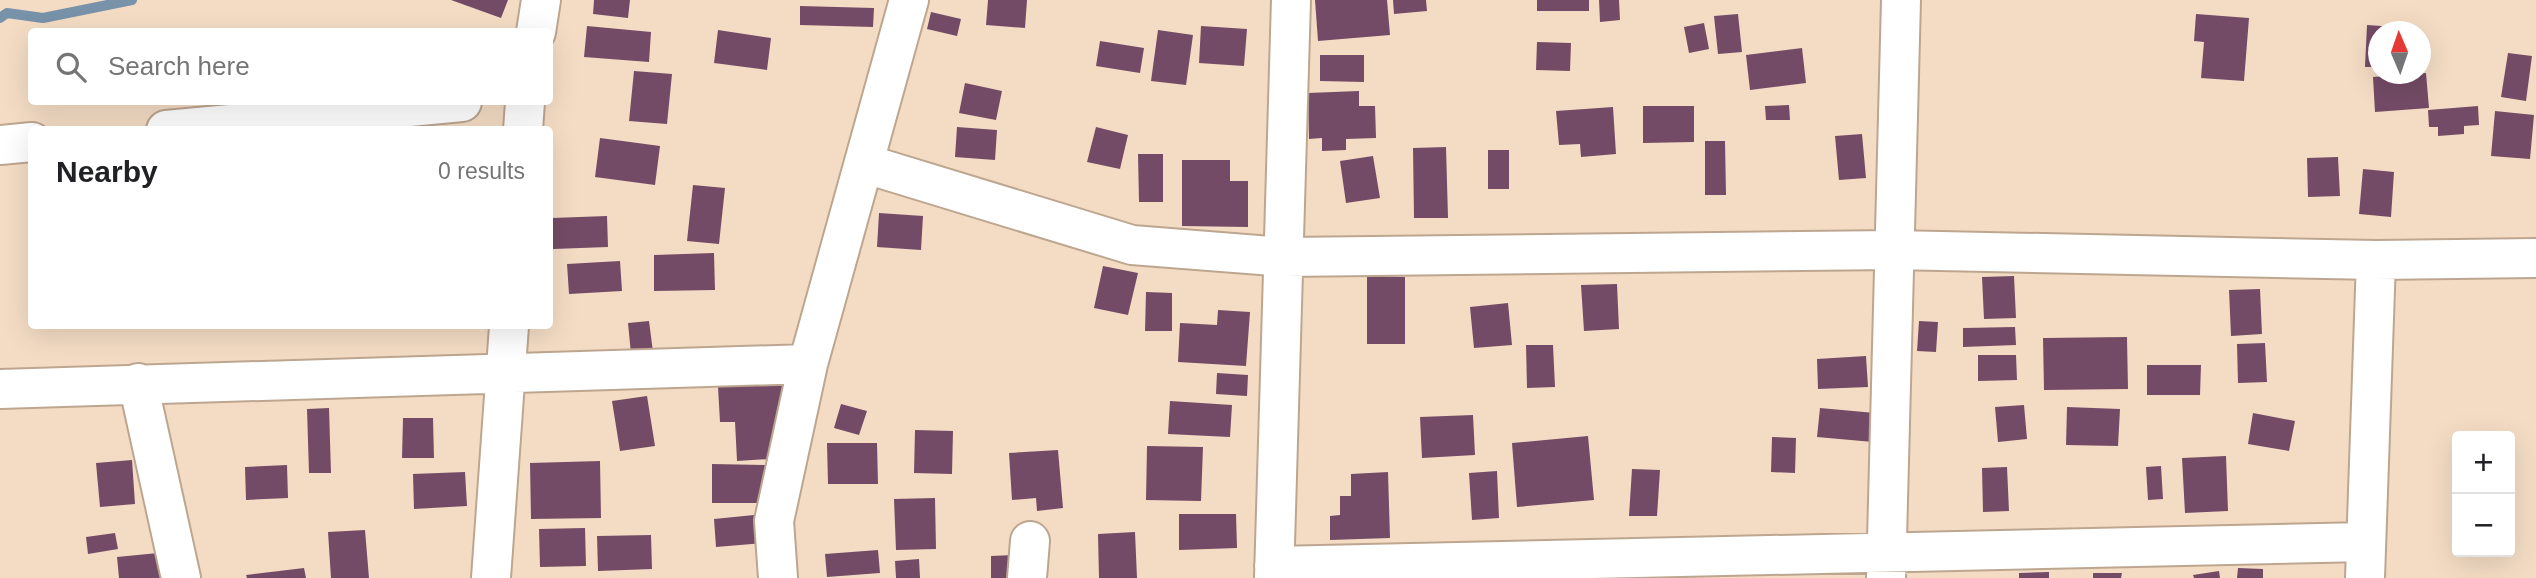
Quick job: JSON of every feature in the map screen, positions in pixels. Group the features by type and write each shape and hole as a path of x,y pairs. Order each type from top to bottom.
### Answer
{"street":[{"path":"537,28 541,0"},
{"path":"778,578 774,522 808,364 866,164 909,0"},
{"path":"1291,0 1274,572 2365,560 2376,260"},
{"path":"1885,564 1901,0"},
{"path":"208,126 430,105"},
{"path":"523,126 525,105"},
{"path":"0,145 28,142"},
{"path":"866,164 1132,245 1285,257 1893,250 2376,260 2536,258"},
{"path":"491,578 509,329"},
{"path":"0,390 138,383 808,364"},
{"path":"138,383 181,578"}],"building":[{"path":"451,0 508,0 501,18"},
{"path":"594,0 630,0 628,18 593,14"},
{"path":"988,0 1027,0 1025,28 986,25"},
{"path":"1315,0 1387,0 1390,35 1318,41"},
{"path":"1393,0 1426,0 1427,11 1394,14"},
{"path":"1537,0 1589,0 1589,11 1537,11"},
{"path":"1599,0 1619,0 1620,20 1600,22"},
{"path":"800,6 874,8 873,27 800,25"},
{"path":"931,12 961,19 957,36 927,29"},
{"path":"1738,14 1742,52 1718,54 1714,16"},
{"path":"2196,14 2249,18 2244,81 2201,78 2204,42 2194,41"},
{"path":"1704,23 1709,49 1689,53 1684,27"},
{"path":"2367,25 2368,67 2365,67"},
{"path":"587,26 651,32 649,62 584,57"},
{"path":"1201,26 1247,29 1244,66 1199,63"},
{"path":"718,30 771,38 767,70 714,63"},
{"path":"1158,30 1193,35 1186,85 1151,81"},
{"path":"1100,41 1144,48 1140,73 1096,66"},
{"path":"1537,42 1571,43 1570,71 1536,70"},
{"path":"1802,48 1806,83 1750,90 1746,55"},
{"path":"2508,53 2532,56 2526,101 2501,97"},
{"path":"1320,55 1364,55 1364,82 1320,81"},
{"path":"634,71 672,74 667,124 629,121"},
{"path":"965,83 1002,91 996,120 959,113"},
{"path":"2373,84 2427,84 2429,108 2375,112"},
{"path":"1359,91 1359,106 1375,106 1376,138 1346,139 1346,150 1322,151 1322,138 1309,139 1308,93"},
{"path":"1789,105 1790,120 1766,120 1765,106"},
{"path":"1643,106 1694,106 1694,142 1643,143"},
{"path":"2478,106 2479,125 2464,126 2464,134 2438,136 2438,127 2429,127 2428,110"},
{"path":"1613,107 1616,154 1581,157 1580,144 1559,145 1556,111"},
{"path":"2495,111 2534,115 2530,159 2491,156"},
{"path":"957,127 997,130 995,160 955,157"},
{"path":"1096,127 1128,135 1120,169 1087,162"},
{"path":"1862,134 1866,178 1839,180 1835,136"},
{"path":"600,138 660,146 655,185 595,177"},
{"path":"1705,141 1725,141 1726,195 1705,195"},
{"path":"1446,147 1448,218 1414,218 1413,148"},
{"path":"1488,150 1509,150 1509,189 1488,189"},
{"path":"1138,154 1163,154 1163,202 1139,202"},
{"path":"1373,156 1380,198 1346,203 1340,161"},
{"path":"2338,157 2340,196 2308,197 2307,158"},
{"path":"1182,160 1230,160 1230,181 1248,181 1248,227 1182,226"},
{"path":"2363,169 2394,172 2391,217 2359,214"},
{"path":"693,185 725,188 719,244 687,241"},
{"path":"879,213 923,216 921,250 877,247"},
{"path":"607,216 608,247 553,249 553,218"},
{"path":"714,253 715,290 654,291 654,255"},
{"path":"620,261 622,291 569,294 567,264"},
{"path":"1103,266 1138,273 1128,315 1094,308"},
{"path":"1367,276 1405,277 1405,344 1367,344"},
{"path":"2014,276 2016,318 1984,319 1982,277"},
{"path":"1617,284 1619,329 1584,331 1581,285"},
{"path":"2260,289 2262,334 2231,336 2229,290"},
{"path":"1146,292 1172,293 1172,331 1145,331"},
{"path":"1508,303 1512,345 1474,348 1470,307"},
{"path":"1218,310 1250,312 1246,366 1178,362 1180,323 1217,325"},
{"path":"649,321 653,352 631,354 628,323"},
{"path":"1919,321 1938,322 1936,352 1917,351"},
{"path":"2015,327 2016,345 1963,347 1963,328"},
{"path":"2127,337 2128,389 2044,390 2043,338"},
{"path":"2265,343 2267,382 2238,383 2237,344"},
{"path":"1526,345 1553,345 1555,387 1527,388"},
{"path":"1978,355 2016,355 2017,380 1978,381"},
{"path":"1866,356 1868,387 1818,389 1817,359"},
{"path":"2147,365 2201,365 2200,395 2147,395"},
{"path":"1217,373 1248,375 1247,396 1216,394"},
{"path":"793,383 785,458 737,461 735,422 720,422 718,387"},
{"path":"647,396 655,446 620,451 612,401"},
{"path":"1170,401 1232,405 1230,437 1168,434"},
{"path":"841,404 867,411 859,435 834,428"},
{"path":"2024,405 2027,439 1998,442 1995,407"},
{"path":"2067,407 2120,409 2118,446 2066,445"},
{"path":"329,408 331,473 309,473 307,409"},
{"path":"1820,408 1875,413 1873,442 1817,437"},
{"path":"2253,413 2295,421 2289,451 2248,444"},
{"path":"1473,415 1475,455 1422,458 1420,417"},
{"path":"403,418 433,418 434,458 402,458"},
{"path":"915,430 953,431 952,474 914,473"},
{"path":"1588,436 1594,500 1517,507 1512,443"},
{"path":"1772,437 1796,438 1795,473 1771,472"},
{"path":"827,443 877,443 878,484 828,484"},
{"path":"1147,446 1203,447 1201,501 1146,500"},
{"path":"1058,450 1063,508 1037,511 1036,498 1012,500 1009,453"},
{"path":"2226,456 2228,511 2185,513 2182,458"},
{"path":"132,460 135,504 100,507 96,463"},
{"path":"600,461 601,518 531,519 530,463"},
{"path":"712,464 767,465 767,503 712,503"},
{"path":"287,465 288,498 246,500 245,467"},
{"path":"2161,466 2163,499 2148,500 2146,467"},
{"path":"2007,467 2009,511 1983,512 1982,468"},
{"path":"1632,469 1660,470 1657,516 1629,516"},
{"path":"1497,471 1499,518 1472,520 1469,473"},
{"path":"465,472 467,506 414,509 413,474"},
{"path":"1388,472 1390,538 1330,540 1330,516 1340,515 1340,496 1351,496 1351,474"},
{"path":"935,498 936,549 896,550 894,499"},
{"path":"774,513 777,542 716,547 714,519"},
{"path":"1179,514 1236,514 1237,548 1179,550"},
{"path":"585,528 586,566 540,567 539,529"},
{"path":"365,530 369,578 331,578 328,532"},
{"path":"1135,532 1137,578 1099,578 1098,534"},
{"path":"115,533 118,549 88,554 86,537"},
{"path":"651,535 652,569 598,571 597,536"},
{"path":"878,550 880,573 827,577 825,554"},
{"path":"158,553 161,578 119,578 117,557"},
{"path":"1014,555 1014,578 991,578 991,556"},
{"path":"919,559 920,578 896,578 895,561"},
{"path":"304,568 306,578 247,578 246,575"},
{"path":"2238,568 2263,569 2263,578 2237,578"},
{"path":"2219,571 2220,578 2194,578 2193,575"},
{"path":"2049,572 2049,578 2019,578 2019,573"},
{"path":"2093,573 2122,573 2121,578 2093,578"}],"waterway":[{"path":"0,18 7,13 43,18 132,0"}]}
